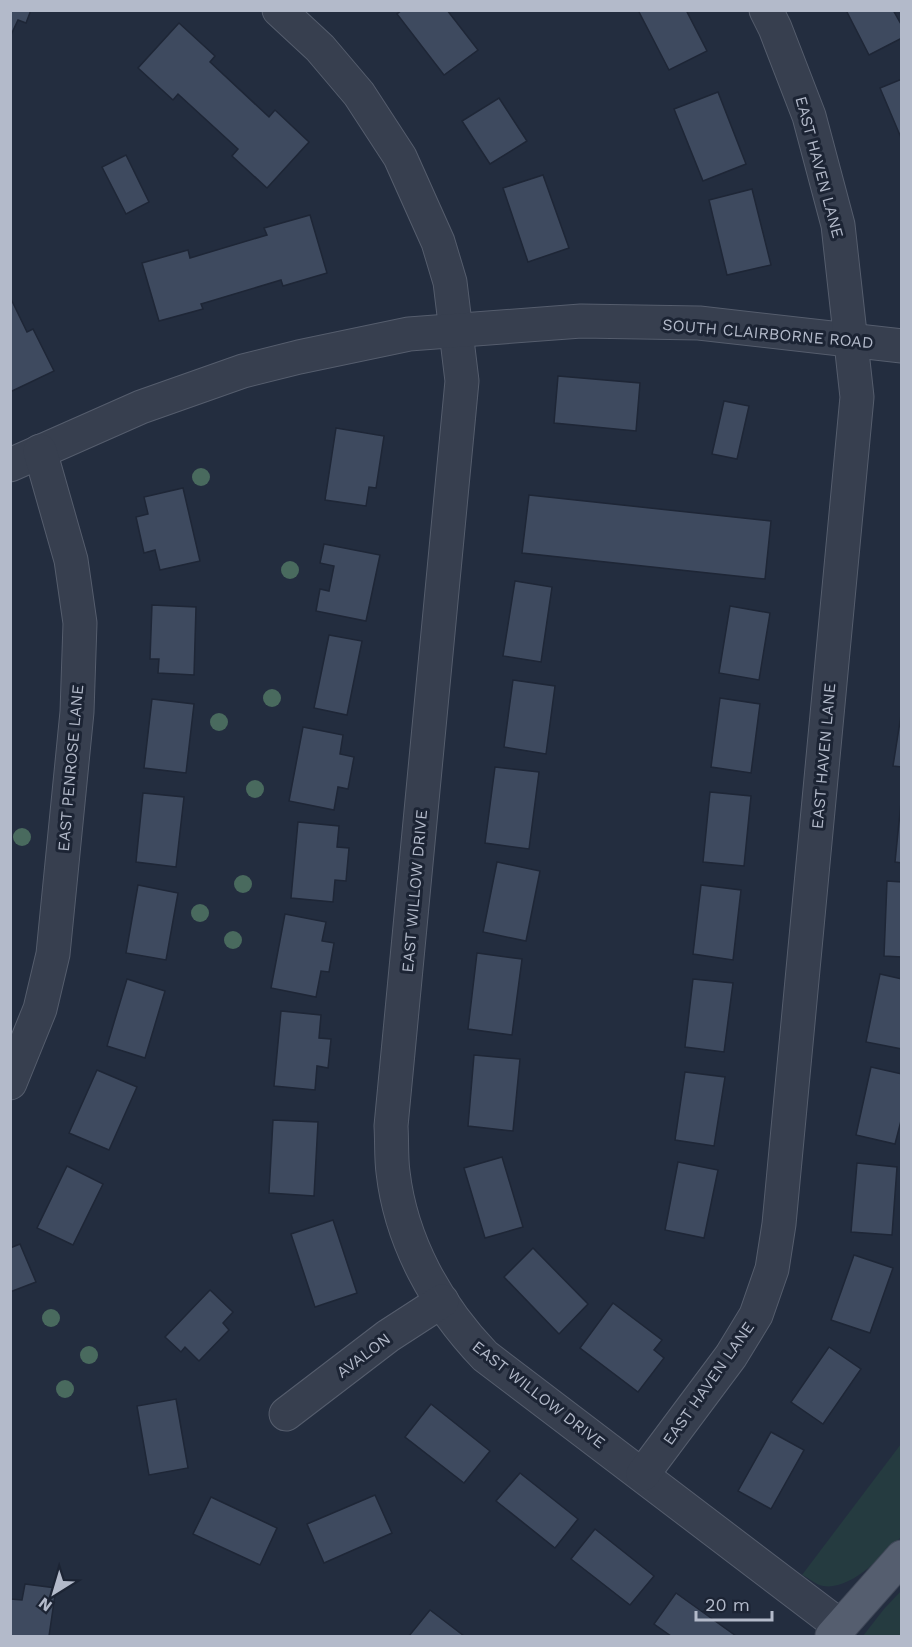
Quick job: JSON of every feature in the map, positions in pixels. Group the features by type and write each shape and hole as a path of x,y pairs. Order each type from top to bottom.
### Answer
{"main road":[{"path":"836,1631 902,1557"}],"street":[{"name":"EAST WILLOW DRIVE","path":"279,10 320,48 359,94 399,157 438,242 450,282 457,329 462,381 391,1126 393,1173 403,1220 419,1264 467,1337 485,1356 642,1474 836,1631"},
{"name":"EAST HAVEN LANE","path":"642,1474 731,1356 756,1315 772,1269 779,1224 857,397 842,251 835,214 809,116 766,10"},
{"name":"SOUTH CLAIRBORNE ROAD","path":"10,465 141,407 243,371 410,334 581,321 699,323 902,346"},
{"name":"EAST PENROSE LANE","path":"10,1083 40,1009 53,954 77,712 80,623 71,560 40,451"},
{"name":"AVALON","path":"286,1414 388,1336 442,1301"}],"green space":[{"path":"901,1444 901,1537 866,1570 844,1583 823,1586 802,1575"},
{"path":"901,1591 901,1636 863,1636 884,1609"}],"building":[{"path":"10,10 31,10 26,23 18,20 10,37"},
{"path":"402,10 447,10 478,50 444,75 397,14"},
{"path":"638,10 686,10 707,51 669,70"},
{"path":"846,10 893,10 902,26 902,38 869,55"},
{"path":"179,23 215,56 210,62 269,117 275,110 309,142 267,188 232,156 238,149 178,94 173,100 138,68"},
{"path":"902,79 902,140 880,88"},
{"path":"718,92 746,164 703,181 674,109"},
{"path":"499,98 527,141 490,164 462,121"},
{"path":"126,155 149,202 126,214 102,167"},
{"path":"543,175 569,248 528,262 503,188"},
{"path":"752,189 771,265 727,275 709,200"},
{"path":"310,215 327,273 283,286 281,280 201,304 203,309 159,321 142,263 188,250 190,258 267,235 264,228"},
{"path":"10,297 27,332 33,329 54,371 10,392"},
{"path":"558,376 640,383 636,431 554,423"},
{"path":"724,401 749,406 737,459 712,454"},
{"path":"336,428 384,436 376,488 369,487 366,506 325,500"},
{"path":"183,488 200,561 160,570 155,550 144,553 136,517 148,514 144,497"},
{"path":"529,495 771,521 765,579 522,553"},
{"path":"324,544 380,555 366,621 316,611 320,589 329,591 334,566 320,563"},
{"path":"515,581 552,587 541,662 503,656"},
{"path":"152,605 196,607 194,675 158,673 159,659 150,659"},
{"path":"730,606 770,613 759,680 719,673"},
{"path":"329,635 362,641 347,715 314,708"},
{"path":"513,680 555,686 546,754 504,747"},
{"path":"720,698 760,704 751,773 711,767"},
{"path":"152,699 194,704 186,773 144,768"},
{"path":"902,709 902,767 893,766"},
{"path":"303,727 343,735 340,754 354,757 348,789 338,787 334,810 289,801"},
{"path":"495,767 539,772 529,849 485,843"},
{"path":"710,792 751,796 744,866 703,862"},
{"path":"143,793 184,797 176,867 136,862"},
{"path":"902,793 902,863 895,862"},
{"path":"298,822 339,826 337,847 349,848 346,881 335,880 333,902 291,898"},
{"path":"497,862 540,871 526,941 483,932"},
{"path":"887,881 902,882 902,957 884,956"},
{"path":"138,885 178,893 166,960 126,953"},
{"path":"701,885 741,890 733,960 693,954"},
{"path":"285,914 326,922 322,941 334,943 329,972 321,971 316,997 271,988"},
{"path":"477,953 522,959 512,1035 468,1029"},
{"path":"880,974 902,979 902,1049 866,1042"},
{"path":"127,979 165,991 145,1058 107,1046"},
{"path":"693,979 733,983 724,1052 685,1047"},
{"path":"281,1011 321,1015 319,1038 331,1039 328,1068 317,1066 315,1090 274,1086"},
{"path":"474,1055 520,1059 513,1131 468,1126"},
{"path":"871,1067 902,1074 902,1117 895,1144 856,1135"},
{"path":"97,1070 137,1087 109,1150 69,1133"},
{"path":"685,1072 725,1077 714,1146 675,1140"},
{"path":"273,1120 318,1122 314,1196 269,1193"},
{"path":"502,1157 523,1227 485,1238 464,1168"},
{"path":"678,1162 718,1170 704,1238 665,1230"},
{"path":"857,1163 897,1167 892,1235 851,1232"},
{"path":"67,1166 103,1184 73,1245 37,1228"},
{"path":"333,1220 357,1293 315,1307 291,1234"},
{"path":"20,1244 36,1282 10,1292 10,1248"},
{"path":"533,1248 588,1304 559,1334 504,1277"},
{"path":"854,1255 893,1268 870,1333 831,1320"},
{"path":"210,1290 233,1312 223,1323 229,1330 199,1361 185,1347 181,1352 165,1337"},
{"path":"613,1303 662,1340 654,1350 664,1358 638,1392 580,1348"},
{"path":"829,1347 861,1369 823,1424 791,1402"},
{"path":"176,1399 188,1468 149,1475 137,1406"},
{"path":"431,1404 490,1451 464,1483 405,1437"},
{"path":"771,1432 804,1450 771,1509 738,1491"},
{"path":"520,1473 578,1519 555,1548 496,1501"},
{"path":"375,1495 392,1533 324,1563 307,1524"},
{"path":"211,1497 277,1528 260,1565 193,1534"},
{"path":"595,1529 654,1576 630,1605 571,1559"},
{"path":"25,1584 56,1588 49,1636 10,1636 10,1599 22,1600"},
{"path":"676,1593 736,1636 671,1636 654,1624"},
{"path":"430,1610 464,1636 409,1636"}]}
